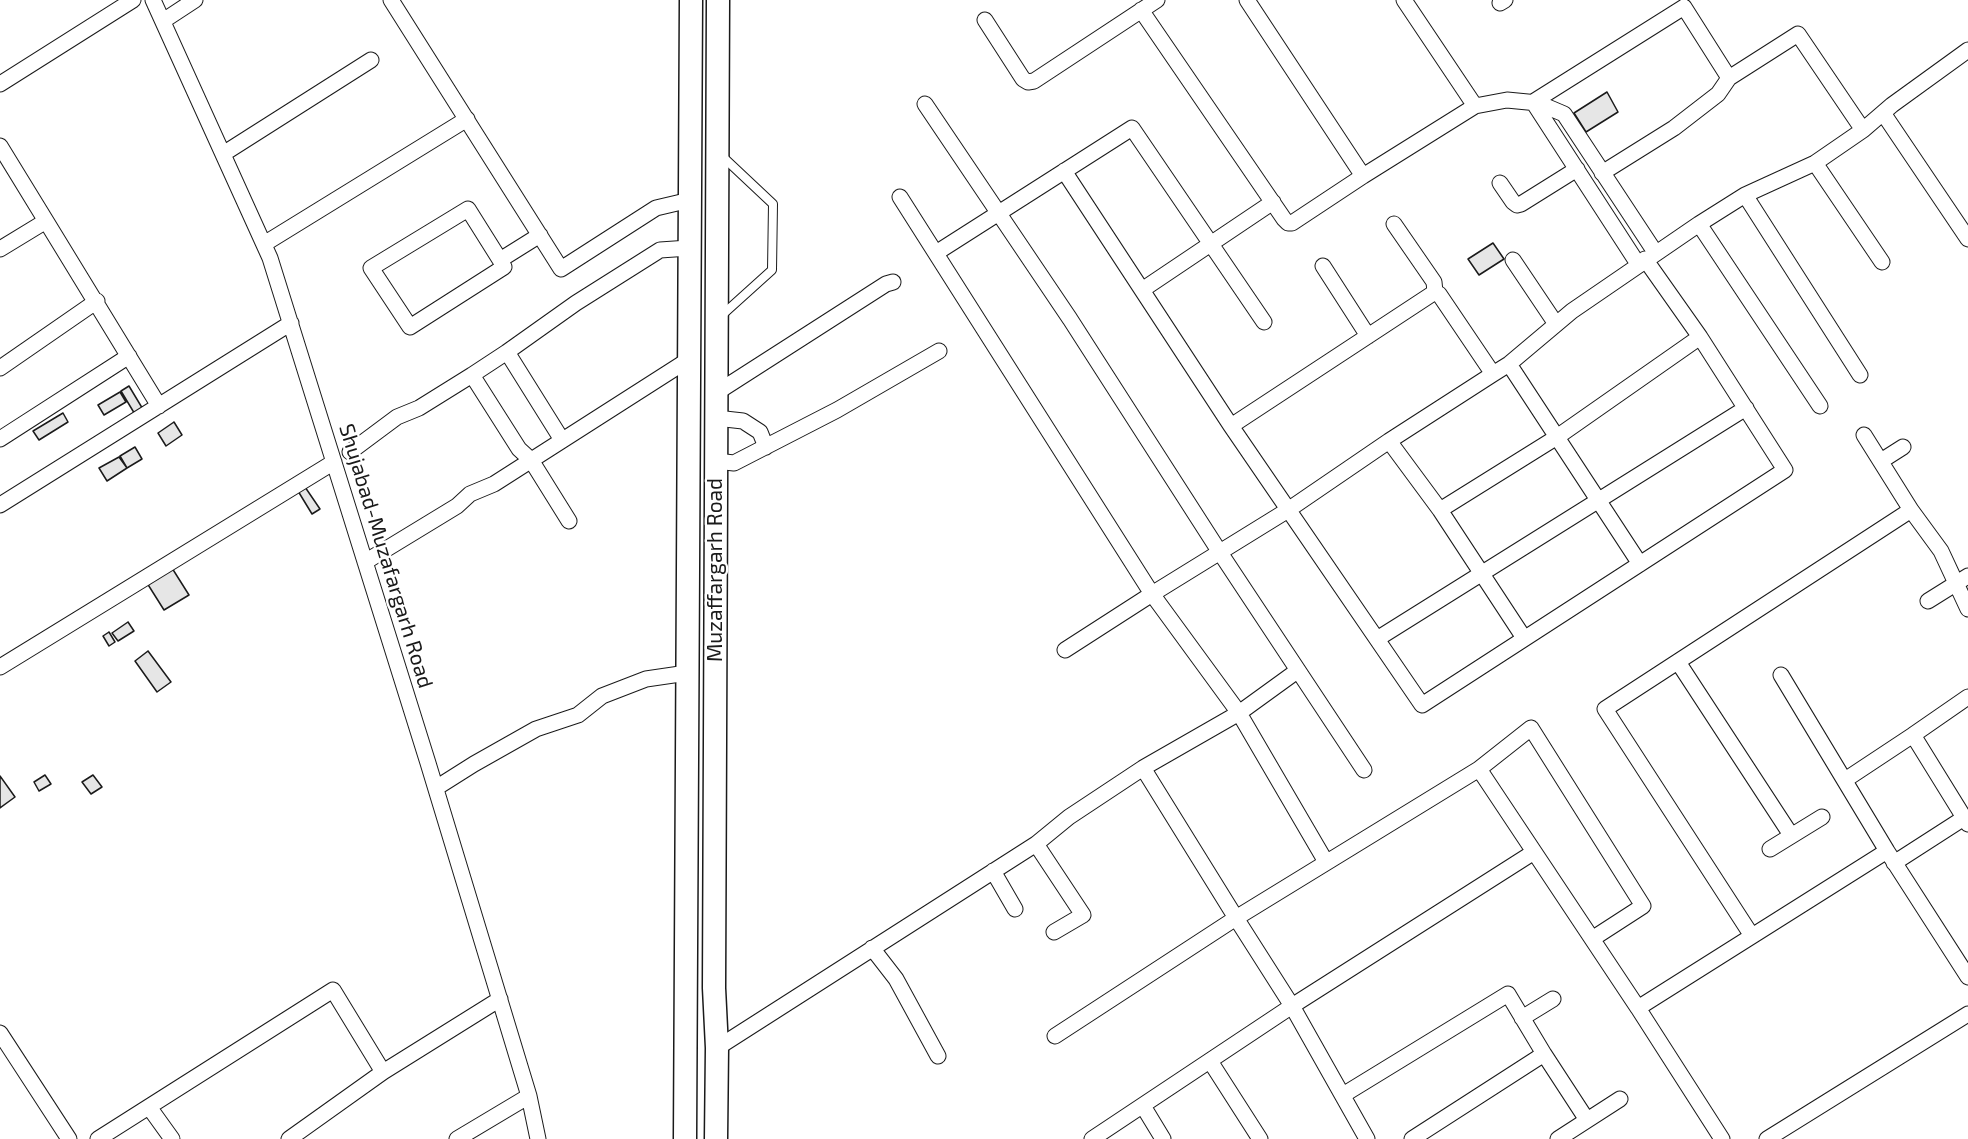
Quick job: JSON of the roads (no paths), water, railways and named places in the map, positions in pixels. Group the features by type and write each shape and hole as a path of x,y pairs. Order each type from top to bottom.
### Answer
{"main road":[{"name":"Muzaffargarh Road","path":"685,1139 691,0"},
{"name":"Muzaffargarh Road","path":"716,1139 717,1048 714,988 718,0"}],"street":[{"path":"0,84 133,0"},
{"name":"Shujabad-Muzafargarh Road","path":"153,0 270,258 436,788 529,1096 538,1139"},
{"path":"163,21 195,0"},
{"path":"391,0 561,269 656,208 690,200"},
{"path":"985,20 1023,79 1028,82 1034,81 1157,0"},
{"path":"1246,0 1363,176"},
{"path":"1404,0 1475,106"},
{"path":"1533,102 1682,8 1688,10 1730,78"},
{"path":"1141,10 1288,223 1293,223 1475,106 1507,100 1533,102 1564,114 1602,173 1646,258"},
{"path":"1602,173 1674,128 1718,94 1730,78 1798,34 1863,130"},
{"path":"1065,650 1219,551 1288,510 1389,441 1509,364 1556,324 1646,258 1745,195 1815,163 1863,130 1968,50"},
{"path":"223,154 371,60"},
{"path":"1064,171 1231,426 1422,705 1785,470 1700,337 1646,258 1577,169 1533,102"},
{"path":"925,104 1070,319 1297,671 1364,770"},
{"path":"1883,113 1968,238"},
{"path":"264,244 467,119"},
{"path":"936,253 1130,128 1135,128 1264,322"},
{"path":"0,146 97,301 159,406"},
{"path":"1815,163 1882,262"},
{"path":"1500,183 1517,205 1577,169"},
{"path":"1745,195 1860,375"},
{"path":"900,197 1152,594 1239,713 1326,862"},
{"path":"1142,290 1273,202"},
{"path":"468,209 500,260 504,267 410,327 372,268 468,209"},
{"path":"0,249 46,221"},
{"path":"1394,224 1434,282 1435,292"},
{"path":"1699,224 1820,406"},
{"path":"500,260 540,235"},
{"path":"350,452 397,417 419,408 472,375 576,303 660,250 689,248"},
{"path":"1513,260 1556,324"},
{"path":"1323,266 1368,336"},
{"path":"716,393 885,284 893,282"},
{"path":"1231,426 1435,292"},
{"path":"1435,292 1439,294 1494,374"},
{"path":"0,368 97,301"},
{"path":"0,505 291,323"},
{"path":"1440,510 1557,437 1700,337"},
{"path":"716,461 734,463 837,410 939,351"},
{"path":"507,352 562,440"},
{"path":"0,439 129,356"},
{"path":"365,562 457,506 470,494 494,483 688,360"},
{"path":"1509,364 1640,564"},
{"path":"472,375 519,449 531,460 569,521"},
{"path":"1377,639 1746,408"},
{"path":"716,418 743,421 760,432 766,447"},
{"path":"1864,435 1911,510 1962,580 1968,609"},
{"path":"1389,441 1440,510 1524,638"},
{"path":"1881,461 1903,447"},
{"path":"0,668 334,462"},
{"path":"1752,936 1605,709 1911,510"},
{"path":"1928,601 1962,580"},
{"path":"1678,662 1791,835"},
{"path":"717,1048 1036,844 1069,817 1143,768 1239,713 1297,671"},
{"path":"436,788 536,729 578,715 602,696 646,679 687,673"},
{"path":"1781,675 1890,857 1968,977"},
{"path":"1845,780 1968,697"},
{"path":"1055,1036 1236,918 1479,769 1531,728 1643,906 1592,939"},
{"path":"1638,1008 1752,936 1890,857 1966,821 1914,735"},
{"path":"1143,768 1292,1006 1367,1139"},
{"path":"1479,769 1722,1139"},
{"path":"1770,849 1822,817"},
{"path":"1036,844 1083,915 1054,932"},
{"path":"1092,1139 1292,1006 1534,852"},
{"path":"993,871 1015,909"},
{"path":"872,948 896,980 938,1056"},
{"path":"98,1139 333,990 383,1072"},
{"path":"1343,1095 1508,994 1587,1120"},
{"path":"289,1139 383,1072 500,999"},
{"path":"1522,1018 1553,999"},
{"path":"1767,1139 1968,1014"},
{"path":"0,1033 69,1139"},
{"path":"1412,1139 1544,1054"},
{"path":"1210,1061 1260,1139"},
{"path":"457,1139 529,1096"},
{"path":"1558,1139 1620,1098"},
{"path":"1143,1106 1163,1139"},
{"path":"149,1107 172,1139"}],"lane":[{"path":"716,320 772,270 773,204 717,152"}]}
